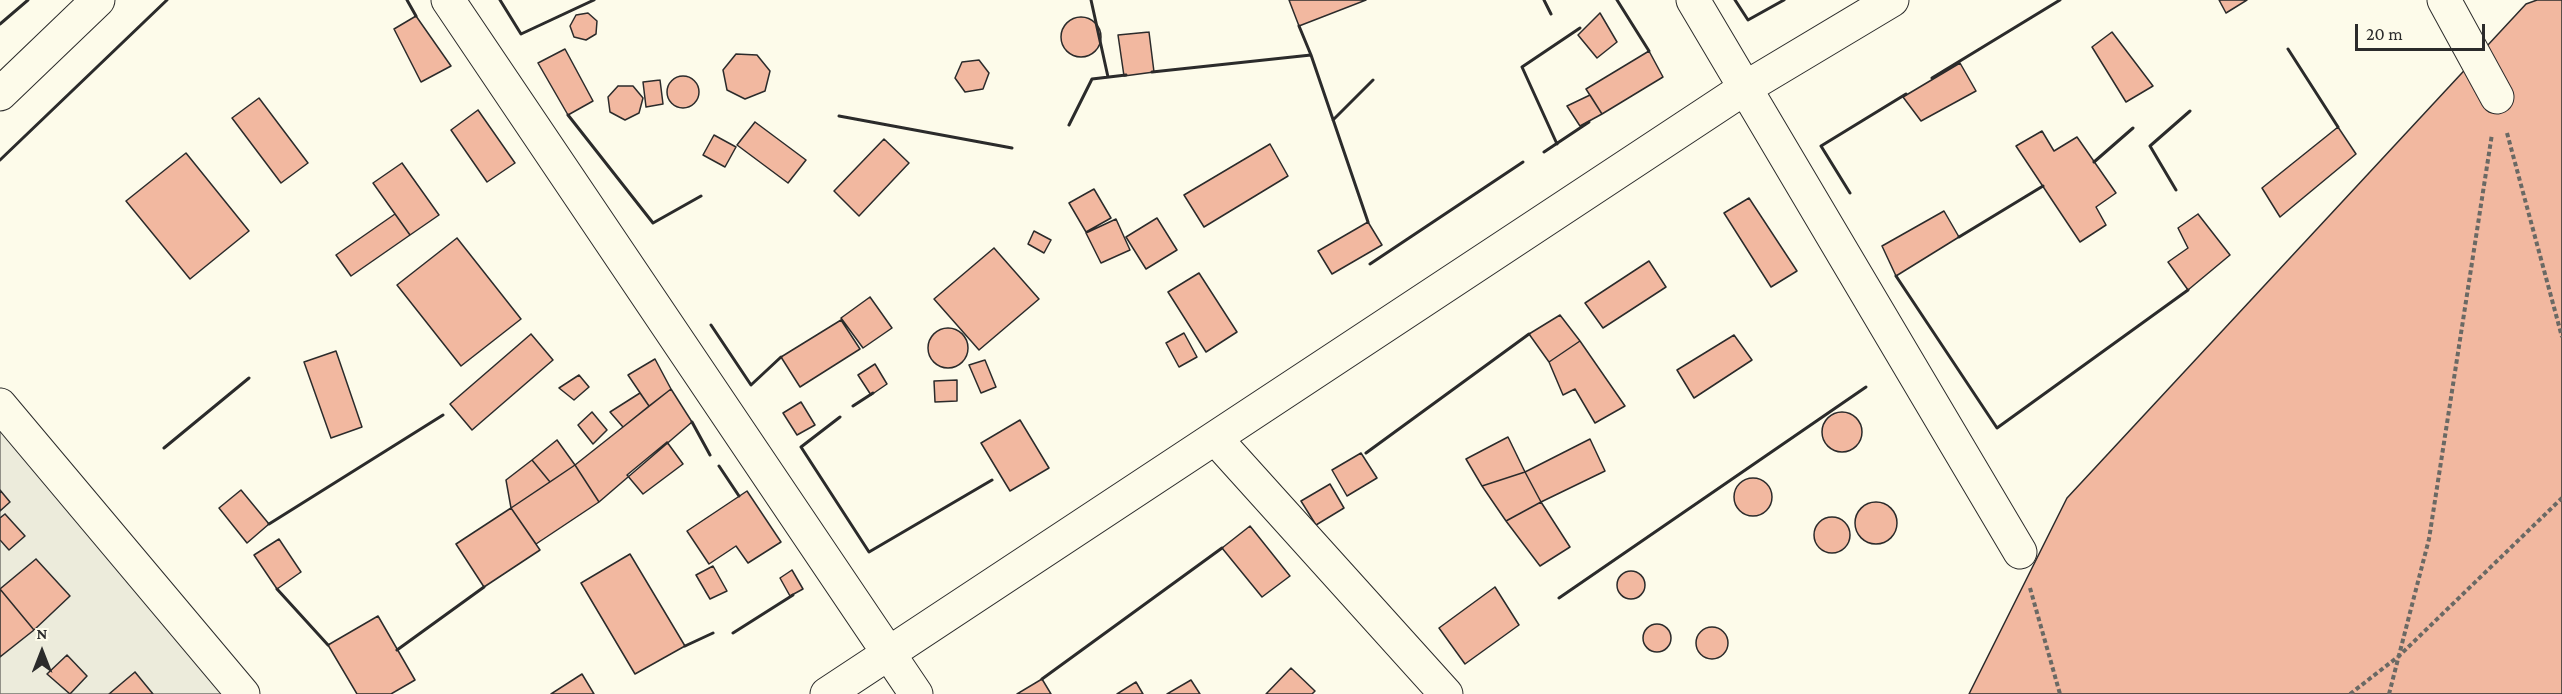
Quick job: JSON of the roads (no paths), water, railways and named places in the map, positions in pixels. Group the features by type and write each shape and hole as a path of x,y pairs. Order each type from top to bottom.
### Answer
{"street":[{"path":"0,94 98,0"},
{"path":"448,0 916,694"},
{"path":"1693,0 2020,552"},
{"path":"827,694 1745,88 1892,0"},
{"path":"2444,0 2497,97"},
{"path":"0,405 243,694"},
{"path":"1215,438 1446,694"}]}
